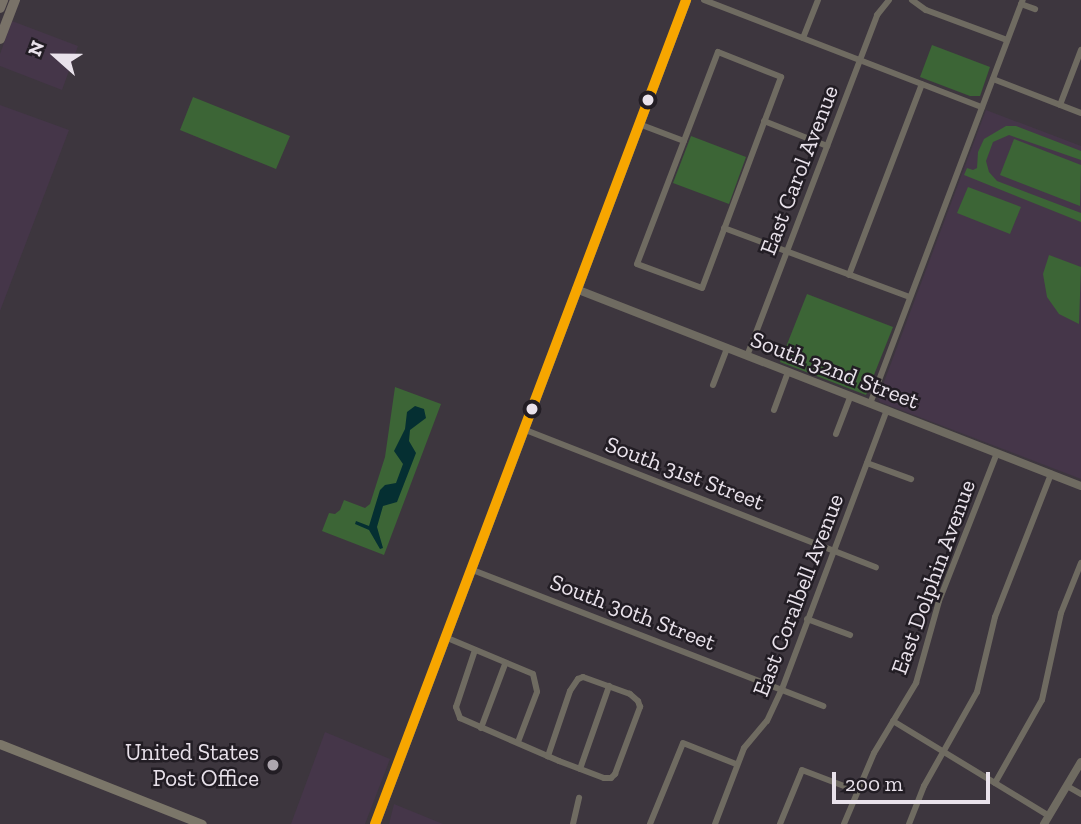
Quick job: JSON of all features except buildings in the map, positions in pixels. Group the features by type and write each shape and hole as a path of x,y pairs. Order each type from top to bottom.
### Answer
{"main road":[{"path":"0,8 3,0"},
{"path":"0,39 15,0"},
{"path":"375,824 686,0"},
{"path":"0,744 202,824"}],"street":[{"path":"704,0 982,107"},
{"path":"803,38 818,0"},
{"name":"East Carol Avenue","path":"747,356 877,15 889,0"},
{"path":"912,0 926,10 1007,40"},
{"path":"870,404 1022,2 1035,9"},
{"path":"1060,105 1081,50"},
{"path":"718,52 781,76 765,121 702,288 637,264 718,52"},
{"path":"993,79 1081,113"},
{"path":"849,275 922,83"},
{"path":"765,121 828,146"},
{"path":"639,124 684,141"},
{"path":"724,228 910,297"},
{"name":"South 32nd Street","path":"576,289 1081,486"},
{"path":"713,385 727,348"},
{"path":"774,410 788,372"},
{"path":"836,434 850,397"},
{"name":"East Coralbell Avenue","path":"715,824 736,764 744,748 766,721 782,689 887,410"},
{"name":"South 31st Street","path":"523,429 876,566"},
{"name":"East Dolphin Avenue","path":"844,824 857,791 916,683 939,601 997,453"},
{"path":"867,463 911,479"},
{"path":"909,824 924,786 977,692 995,617 1051,474"},
{"path":"995,783 1042,700 1061,613 1081,563"},
{"name":"South 30th Street","path":"470,569 823,706"},
{"path":"807,619 850,635"},
{"path":"445,637 505,664 523,669 537,681 537,692 518,742"},
{"path":"475,650 456,707 460,718 481,728 518,742 548,756 604,779 611,778 640,707 630,694 583,677 573,685 548,756"},
{"path":"481,728 505,664"},
{"path":"580,769 609,686"},
{"path":"893,721 1049,816"},
{"path":"650,824 683,743 736,764"},
{"path":"1044,824 1081,762"},
{"path":"780,824 802,770 857,791"},
{"path":"1067,786 1081,794"},
{"path":"573,824 579,798"}],"shaded area":[{"path":"12,21 78,46 62,90 0,66 0,54"},
{"path":"0,105 69,130 0,311"},
{"path":"986,110 1081,146 1081,479 880,402 878,398"},
{"path":"325,732 390,759 365,824 291,824"},
{"path":"394,804 443,824 389,824"}],"green space":[{"path":"932,45 990,67 980,96 970,96 920,77"},
{"path":"193,97 290,136 276,169 180,130"},
{"path":"1006,126 1016,126 1081,151 1081,160 1009,135 993,142 986,161 989,172 997,181 1081,213 1081,222 964,175 967,168 977,168 978,152 984,139"},
{"path":"691,136 746,157 729,204 673,183"},
{"path":"1014,139 1081,165 1080,206 1000,175"},
{"path":"968,187 1021,207 1010,234 957,213"},
{"path":"1049,255 1081,267 1079,324 1059,314 1047,297 1043,274"},
{"path":"807,294 893,327 866,395 780,362"},
{"path":"395,387 441,404 384,555 322,531 329,513 335,514 340,510 344,500 365,508 370,504 385,457"}],"water":[{"path":"415,406 424,409 426,418 410,430 409,441 416,453 397,502 383,506 377,527 383,548 380,549 369,530 355,524 356,521 369,526 380,490 385,485 396,483 403,464 394,451 405,429 407,412"}],"transit line":[{"path":"375,824 686,0"}],"place":[{"name":"United States Post Office","path":"273,765"}]}
